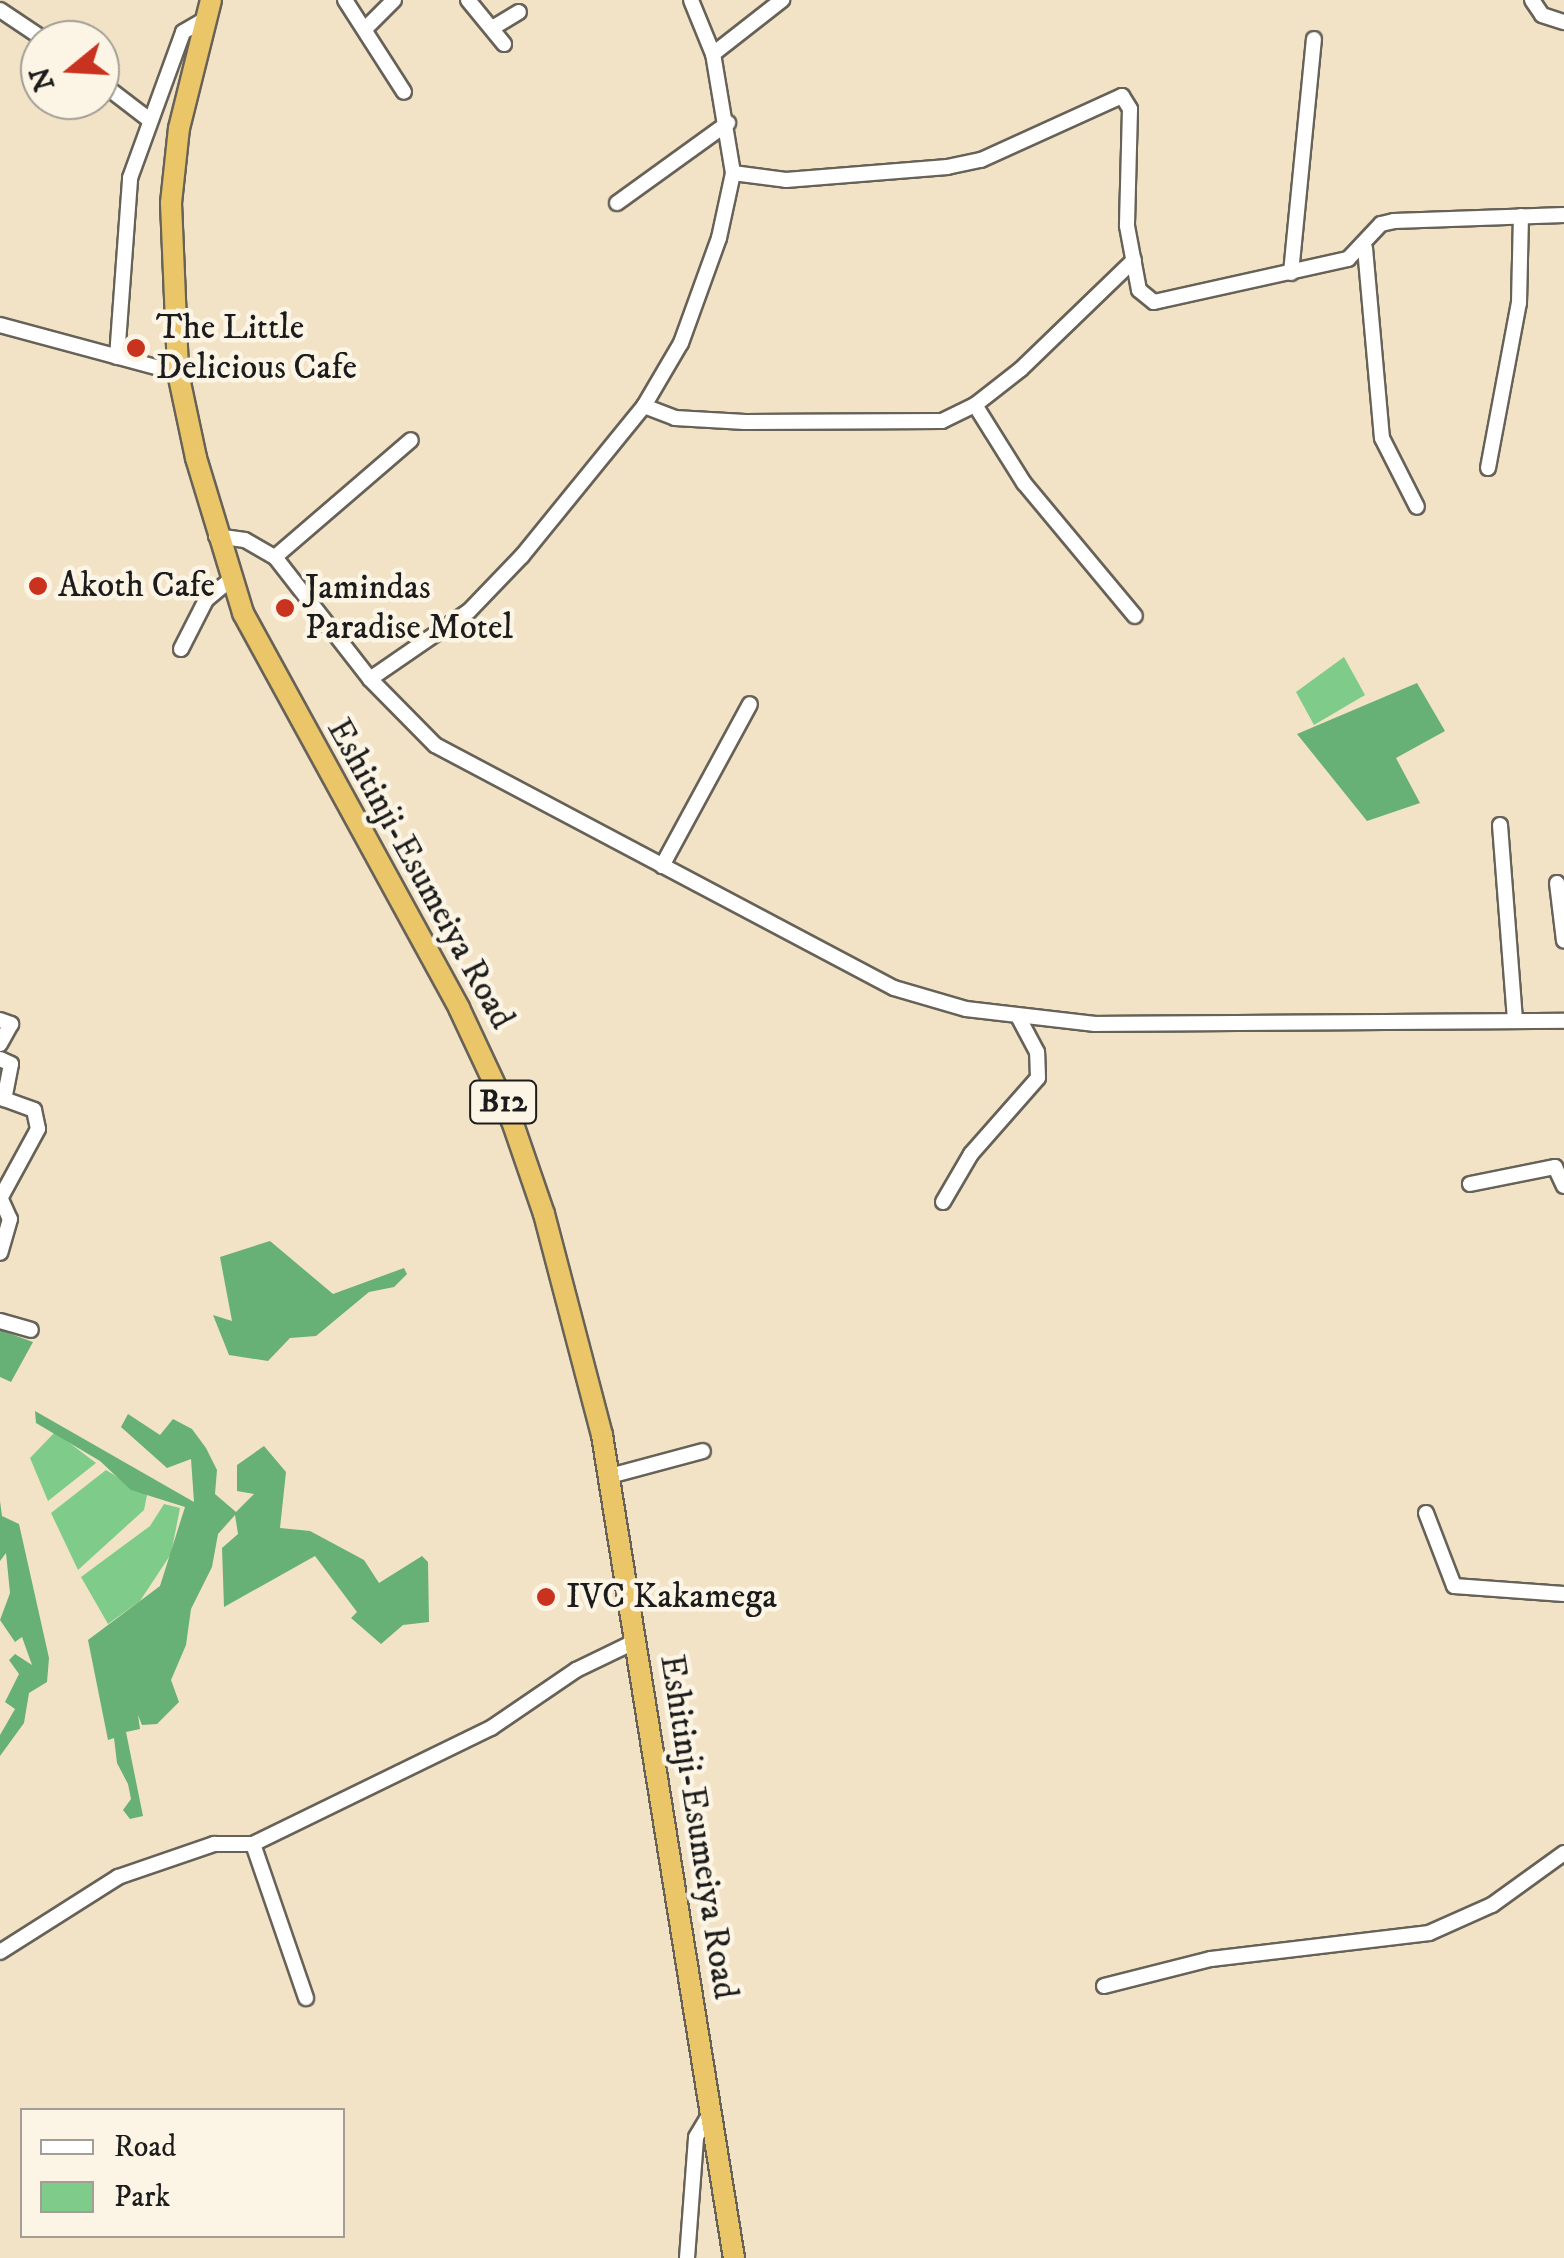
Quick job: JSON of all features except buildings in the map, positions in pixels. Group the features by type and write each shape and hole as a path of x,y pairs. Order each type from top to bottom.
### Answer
{"highway":[{"name":"Eshitinji-Esumeiya Road","path":"208,10 179,128 171,204 178,373 216,536 230,580 275,676 458,1008 512,1121 587,1360 610,1476 734,2258"}],"street":[{"path":"345,0 404,92"},
{"path":"365,28 394,0"},
{"path":"468,0 494,27 504,44"},
{"path":"370,679 469,610 644,406 697,304 734,174 713,54 691,0"},
{"path":"713,54 782,0"},
{"path":"1532,0 1542,14 1564,22"},
{"path":"116,357 122,230 147,118 183,32 208,10"},
{"path":"494,27 519,12"},
{"path":"1291,273 1314,38"},
{"path":"734,174 786,180 947,167 981,160 1122,96 1130,109 1128,226 1138,290 1154,302 1348,260 1365,248 1381,224 1394,221 1564,215"},
{"path":"120,97 147,118"},
{"path":"617,203 728,123"},
{"path":"1488,468 1519,304 1521,216"},
{"path":"1365,248 1382,438 1417,507"},
{"path":"644,406 676,418 906,425 942,421 975,405 1134,260"},
{"path":"0,325 178,373"},
{"path":"975,405 1024,482 1135,616"},
{"path":"276,558 411,440"},
{"path":"216,536 245,540 276,558 370,679 435,745 894,988 1019,1018 1204,1027 1564,1021"},
{"path":"180,649 206,600 230,580"},
{"path":"662,866 690,824 691,806 750,704"},
{"path":"1500,825 1515,1020"},
{"path":"1557,884 1564,941"},
{"path":"944,1202 970,1154 1038,1078 1037,1052 1019,1018"},
{"path":"0,1020 11,1024 0,1044"},
{"path":"0,1059 11,1064 4,1099 34,1110 38,1129 1,1197 10,1220 0,1252"},
{"path":"1470,1184 1555,1167 1564,1186"},
{"path":"0,1320 31,1330"},
{"path":"610,1476 703,1451"},
{"path":"1426,1513 1454,1586 1564,1594"},
{"path":"0,1952 118,1877 214,1844 253,1844 491,1728 576,1670 636,1640"},
{"path":"253,1844 306,1998"},
{"path":"1104,1986 1211,1958 1429,1933 1492,1905 1564,1853"},
{"path":"687,2258 696,2137 711,2113"}],"green space":[{"path":"1344,657 1365,695 1314,725 1296,692"},
{"path":"1417,683 1445,731 1396,758 1420,803 1367,821 1297,734"},
{"path":"270,1241 333,1294 404,1268 407,1274 394,1287 369,1292 316,1336 290,1338 268,1361 229,1355 213,1315 232,1321 220,1257"},
{"path":"0,1330 33,1342 11,1382 0,1377"},
{"path":"35,1411 194,1502 191,1459 167,1468 121,1427 128,1414 160,1435 173,1419 192,1429 206,1448 217,1470 215,1494 236,1512 254,1494 237,1491 237,1465 264,1446 286,1472 280,1528 310,1531 364,1560 379,1583 422,1556 428,1562 429,1622 403,1625 381,1644 351,1618 357,1612 315,1556 224,1607 222,1548 238,1534 235,1515 218,1534 212,1567 191,1609 186,1645 171,1680 179,1702 157,1724 142,1725 138,1715 140,1729 126,1732 143,1816 130,1819 123,1810 131,1799 128,1784 117,1763 114,1738 108,1740 88,1640 160,1586 185,1507 131,1490 100,1461 36,1423"},
{"path":"55,1432 96,1463 48,1501 30,1458"},
{"path":"106,1470 147,1495 144,1510 78,1570 51,1513"},
{"path":"0,1501 2,1516 19,1524 49,1658 47,1682 29,1693 24,1723 0,1756 0,1735 15,1709 5,1702 19,1674 9,1660 15,1654 32,1665 22,1637 15,1642 0,1620 10,1593 6,1553 0,1561"},
{"path":"164,1504 180,1508 171,1554 140,1601 108,1624 81,1577 150,1526"}],"place":[{"name":"The Little Delicious Cafe","path":"136,348"},
{"name":"Akoth Cafe","path":"38,586"},
{"name":"Jamindas Paradise Motel","path":"285,608"},
{"name":"IVC Kakamega","path":"546,1597"}]}
